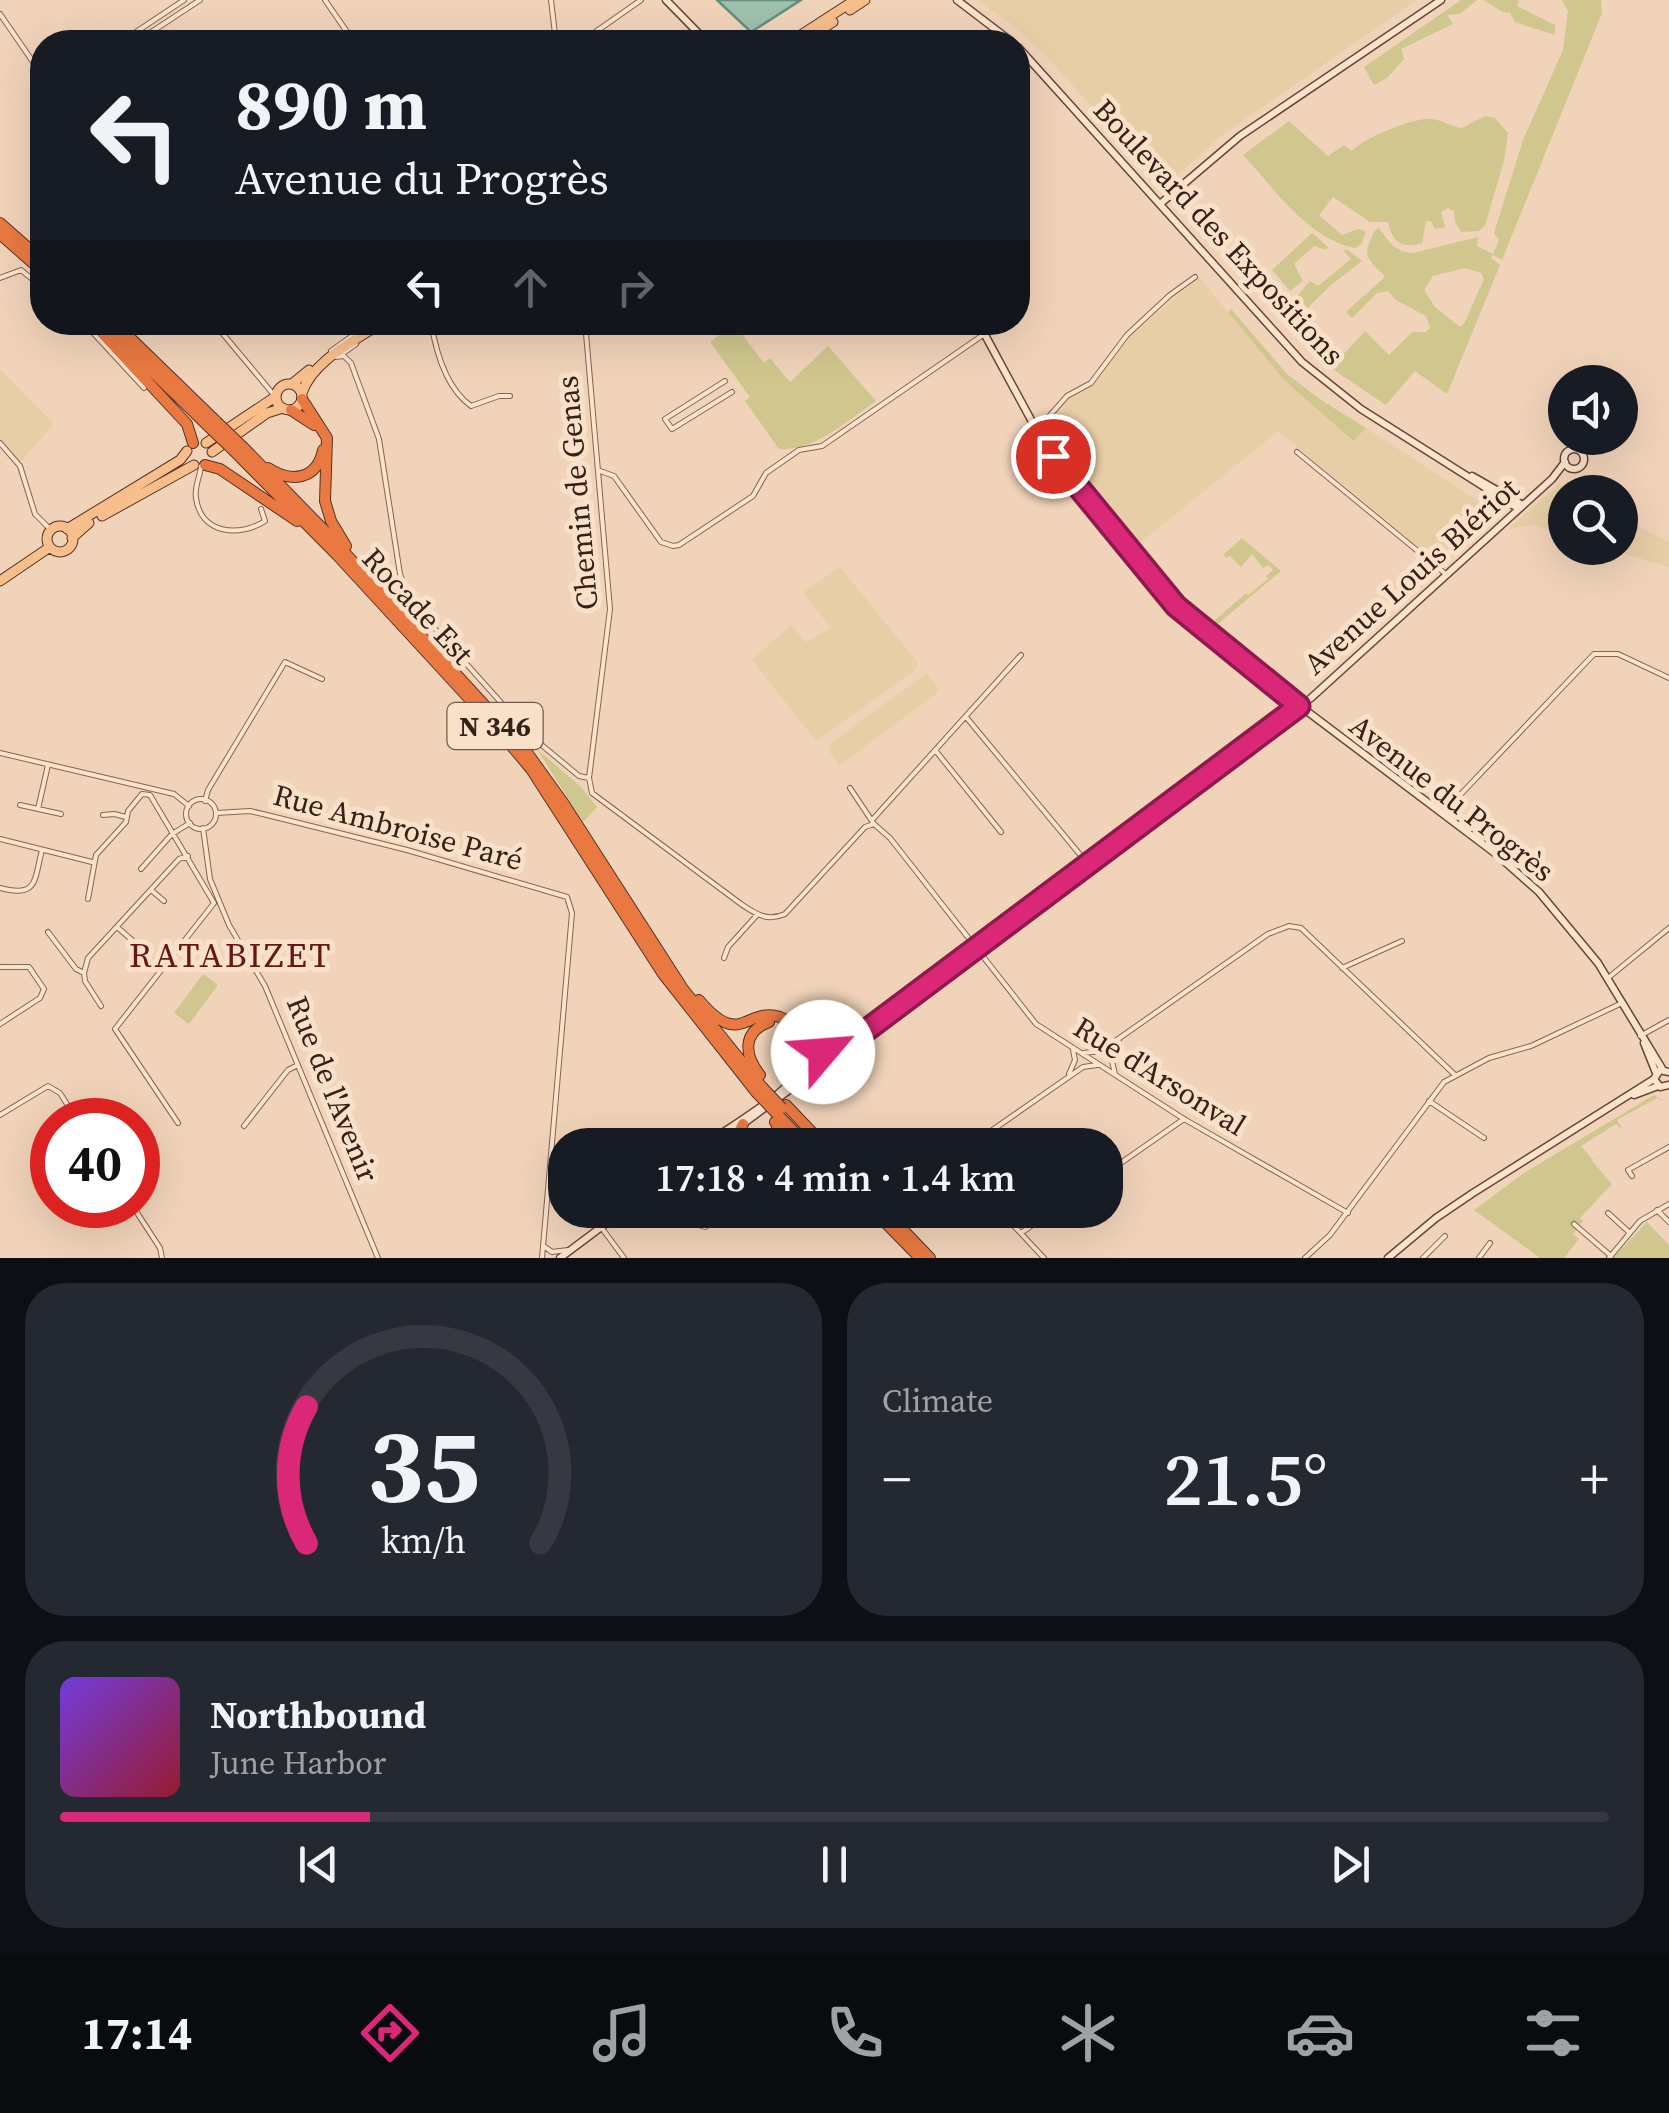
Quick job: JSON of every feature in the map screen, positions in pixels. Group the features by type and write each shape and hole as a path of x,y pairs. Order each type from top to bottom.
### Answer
{"highway":[{"path":"0,223 30,255"},
{"path":"0,234 30,258"},
{"path":"104,335 187,424 190,447"},
{"name":"Rocade Est","path":"115,335 213,424"},
{"name":"Rocade Est","path":"127,335 376,587 523,748 564,804 652,944 759,1089"},
{"path":"302,396 327,438 324,488 331,521 376,587"},
{"path":"239,450 282,476 298,478 313,472 322,455 322,438 310,421 287,409"},
{"name":"Rocade Est","path":"239,450 530,769 663,974 710,1036 793,1128"},
{"path":"200,466 220,470 284,512 337,555"},
{"path":"652,944 659,947 688,988 721,1022 737,1025 778,1016 793,1025 813,1052"},
{"path":"759,1089 748,1054 748,1041 754,1030 771,1022 783,1023 813,1052"},
{"path":"779,1111 782,1128"},
{"path":"779,1111 800,1128"},
{"path":"738,1128 743,1124"},
{"path":"891,1228 920,1258"},
{"path":"901,1228 930,1258"}],"main road":[{"path":"811,30 862,1"},
{"path":"820,30 862,1"},
{"path":"209,448 361,335"},
{"path":"190,447 209,448 267,413 287,409 302,396 306,382 324,360"},
{"path":"292,384 302,396"},
{"path":"277,394 287,409"},
{"path":"190,447 200,466"},
{"path":"70,534 59,527 51,530 47,537 50,547 57,552 65,551 70,534 180,460 190,447"},
{"path":"70,534 210,460 209,448"},
{"path":"0,581 50,547"}],"street":[{"path":"138,30 184,0"},
{"path":"154,30 200,0"},
{"path":"325,0 346,30"},
{"path":"551,0 555,30"},
{"path":"598,30 641,0"},
{"path":"666,0 695,30"},
{"name":"Boulevard des Expositions","path":"957,0 996,30"},
{"path":"1160,204 1240,136 1441,0"},
{"path":"0,14 30,58"},
{"name":"Boulevard des Expositions","path":"1030,61 1312,371 1352,404 1521,507"},
{"path":"0,278 21,270 30,277"},
{"path":"1033,428 1044,422 1066,396 1091,383 1128,336 1170,295 1195,277"},
{"path":"95,335 144,388"},
{"path":"224,335 264,385 277,394"},
{"path":"339,356 364,335"},
{"path":"434,335 452,387 461,399 472,406 510,396"},
{"name":"Chemin de Genas","path":"587,335 610,579 610,623 589,778"},
{"path":"600,471 614,476 662,542 679,545 752,496 766,473 799,450 822,446 983,335"},
{"name":"Avenue du Progrès","path":"985,335 1033,428 1171,600 1299,706 1496,854 1573,929 1622,1002 1663,1077 1669,1096"},
{"path":"324,360 344,356 352,363 373,424 400,574 412,604 532,737 579,776 589,778 589,787 598,799 758,915 774,919 785,914 874,821 1021,655"},
{"path":"725,382 665,419 672,429 732,392"},
{"path":"263,408 264,385"},
{"path":"0,443 20,466 35,514 51,530"},
{"path":"1580,451 1583,463 1572,468 1565,462 1568,452 1580,451"},
{"path":"1297,452 1447,575"},
{"name":"Avenue Louis Blériot","path":"1555,475 1565,462"},
{"path":"200,466 196,500 211,525 231,532 243,530 266,520 262,509"},
{"name":"Avenue Louis Blériot","path":"1559,475 1572,468"},
{"name":"Avenue Louis Blériot","path":"813,1052 876,1021 1299,706 1548,483"},
{"path":"1442,815 1594,654 1618,654 1669,678"},
{"path":"206,801 208,790 284,662 322,679"},
{"path":"966,717 1086,863"},
{"path":"935,750 1001,832"},
{"path":"0,754 174,794 189,806 190,823"},
{"path":"38,809 48,765"},
{"name":"Rue d'Arsonval","path":"850,788 1026,1014 1184,1119 1348,1213"},
{"path":"88,899 94,862 101,848 126,822 142,794 150,795 214,903 114,1029 178,1124"},
{"path":"189,806 195,801 206,801"},
{"path":"190,823 203,828 212,824 216,813 206,801"},
{"path":"20,804 61,814"},
{"name":"Rue Ambroise Paré","path":"216,813 250,811 267,815 407,850 567,897 572,913 543,1246"},
{"path":"102,816 126,817"},
{"path":"141,869 174,832 190,823"},
{"name":"Rue de l'Avenir","path":"203,828 207,866 218,899 265,986 378,1258"},
{"path":"0,839 94,862"},
{"path":"0,888 28,891 42,850"},
{"path":"101,1006 85,981 88,958 179,858 188,856"},
{"path":"150,890 164,902"},
{"path":"724,958 728,947 758,915"},
{"path":"1078,1052 1098,1053 1279,928 1289,926 1301,928 1454,1075"},
{"path":"117,927 132,940"},
{"path":"1608,978 1669,928"},
{"path":"48,932 76,970 84,973"},
{"path":"1342,968 1402,941"},
{"path":"0,967 29,967 44,989 40,998 0,1024"},
{"path":"1305,1258 1330,1236 1440,1086 1489,1058 1541,1042 1622,1002"},
{"path":"1642,1039 1669,1020"},
{"path":"1116,1075 1111,1054 1122,1038"},
{"path":"1066,1078 1075,1060 1071,1047"},
{"path":"743,1124 796,1085 813,1052"},
{"path":"738,1128 790,1083 813,1052"},
{"path":"244,1126 288,1070 298,1065"},
{"path":"995,1128 1085,1066 1101,1066"},
{"path":"1388,1258 1473,1192 1663,1077"},
{"path":"0,1115 48,1086 63,1098"},
{"path":"1429,1101 1484,1138"},
{"path":"1123,1161 1184,1119"},
{"path":"1632,1176 1628,1170 1669,1146"},
{"path":"1574,1224 1610,1257 1630,1233 1669,1204"},
{"path":"1657,1210 1669,1222"},
{"path":"1608,1213 1630,1233"},
{"path":"147,1228 162,1258"},
{"path":"560,1258 601,1228"},
{"path":"603,1228 624,1258"},
{"path":"1016,1228 1044,1258"},
{"path":"1021,1233 1028,1228"},
{"path":"1423,1258 1445,1236"},
{"path":"1479,1258 1490,1244"},
{"path":"542,1258 543,1246 552,1252 572,1248"}],"shaded area":[{"path":"717,0 801,0 754,30 749,30"},
{"path":"978,0 1417,0 1221,136 1164,187 1030,41 1030,30 1014,26"},
{"path":"1461,0 1477,0 1460,14 1447,15 1453,24 1401,49 1404,59 1387,78 1374,85 1364,67"},
{"path":"1483,0 1519,0 1517,6 1555,25 1555,35 1515,22 1510,13"},
{"path":"1562,0 1601,0 1602,13 1502,260 1493,255 1491,258 1500,265 1447,394 1415,371 1386,405 1331,368 1365,331 1389,355 1412,332 1426,332 1430,328 1426,316 1396,300 1388,291 1377,293 1352,318 1346,312 1385,277 1368,256 1375,230 1379,228 1402,251 1413,253 1478,237 1477,246 1493,254 1499,240 1494,233 1523,140 1563,50 1568,11","holes":["1465,268 1481,273 1484,279 1460,327 1435,307 1424,290 1433,276"]},
{"path":"1485,116 1495,118 1508,133 1485,225 1479,231 1461,232 1454,211 1448,208 1441,212 1445,227 1435,229 1431,221 1426,221 1422,243 1415,245 1399,242 1388,222 1370,222 1333,197 1319,215 1342,235 1358,229 1366,231 1356,248 1323,235 1294,211 1243,155 1289,121 1328,156 1344,145 1352,151 1378,135 1414,121 1432,119 1462,128"},
{"path":"1312,233 1328,247 1326,250 1314,246 1294,264 1303,281 1290,291 1272,270"},
{"path":"1343,250 1362,261 1297,318 1288,310 1288,300 1310,281 1318,286 1351,259"},
{"path":"1199,277 1284,380 1352,441 1366,428 1498,514 1442,566 1278,431 1134,548 1045,430 1064,402 1093,386 1130,337"},
{"path":"1231,309 1287,374 1366,428 1353,441 1284,380 1228,312"},
{"path":"719,335 742,335 764,363 770,358 790,382 828,346 876,401 818,440 779,449 745,401 750,397 710,342"},
{"path":"0,369 54,424 20,462 0,438"},
{"path":"1548,494 1548,529 1535,525 1508,529"},
{"path":"1638,527 1669,542 1669,567 1638,558"},
{"path":"1242,538 1281,571 1213,628 1184,603 1180,595 1199,610 1195,611 1197,614 1204,614 1212,623 1268,579 1266,576 1273,570 1269,565 1263,568 1252,554 1241,567 1230,556 1223,555"},
{"path":"840,567 918,663 914,671 816,741 752,660 791,625 806,642 831,628 803,592"},
{"path":"927,673 939,690 937,693 839,766 829,751 831,743"},
{"path":"537,749 581,787 597,807 583,822"},
{"path":"203,974 218,985 189,1024 174,1013"},
{"path":"1654,1095 1667,1103 1657,1098 1617,1120 1623,1130 1616,1124 1581,1146 1593,1160 1624,1142 1592,1161 1612,1184 1580,1218 1583,1221 1573,1234 1579,1239 1564,1258 1540,1258 1474,1210 1524,1173"},
{"path":"1647,1222 1669,1245 1669,1258 1613,1258"}],"district":[{"name":"RATABIZET","path":"231,955"}],"route":[{"path":"823,1052 848,1044 1299,706 1176,606 1053,456"}]}
